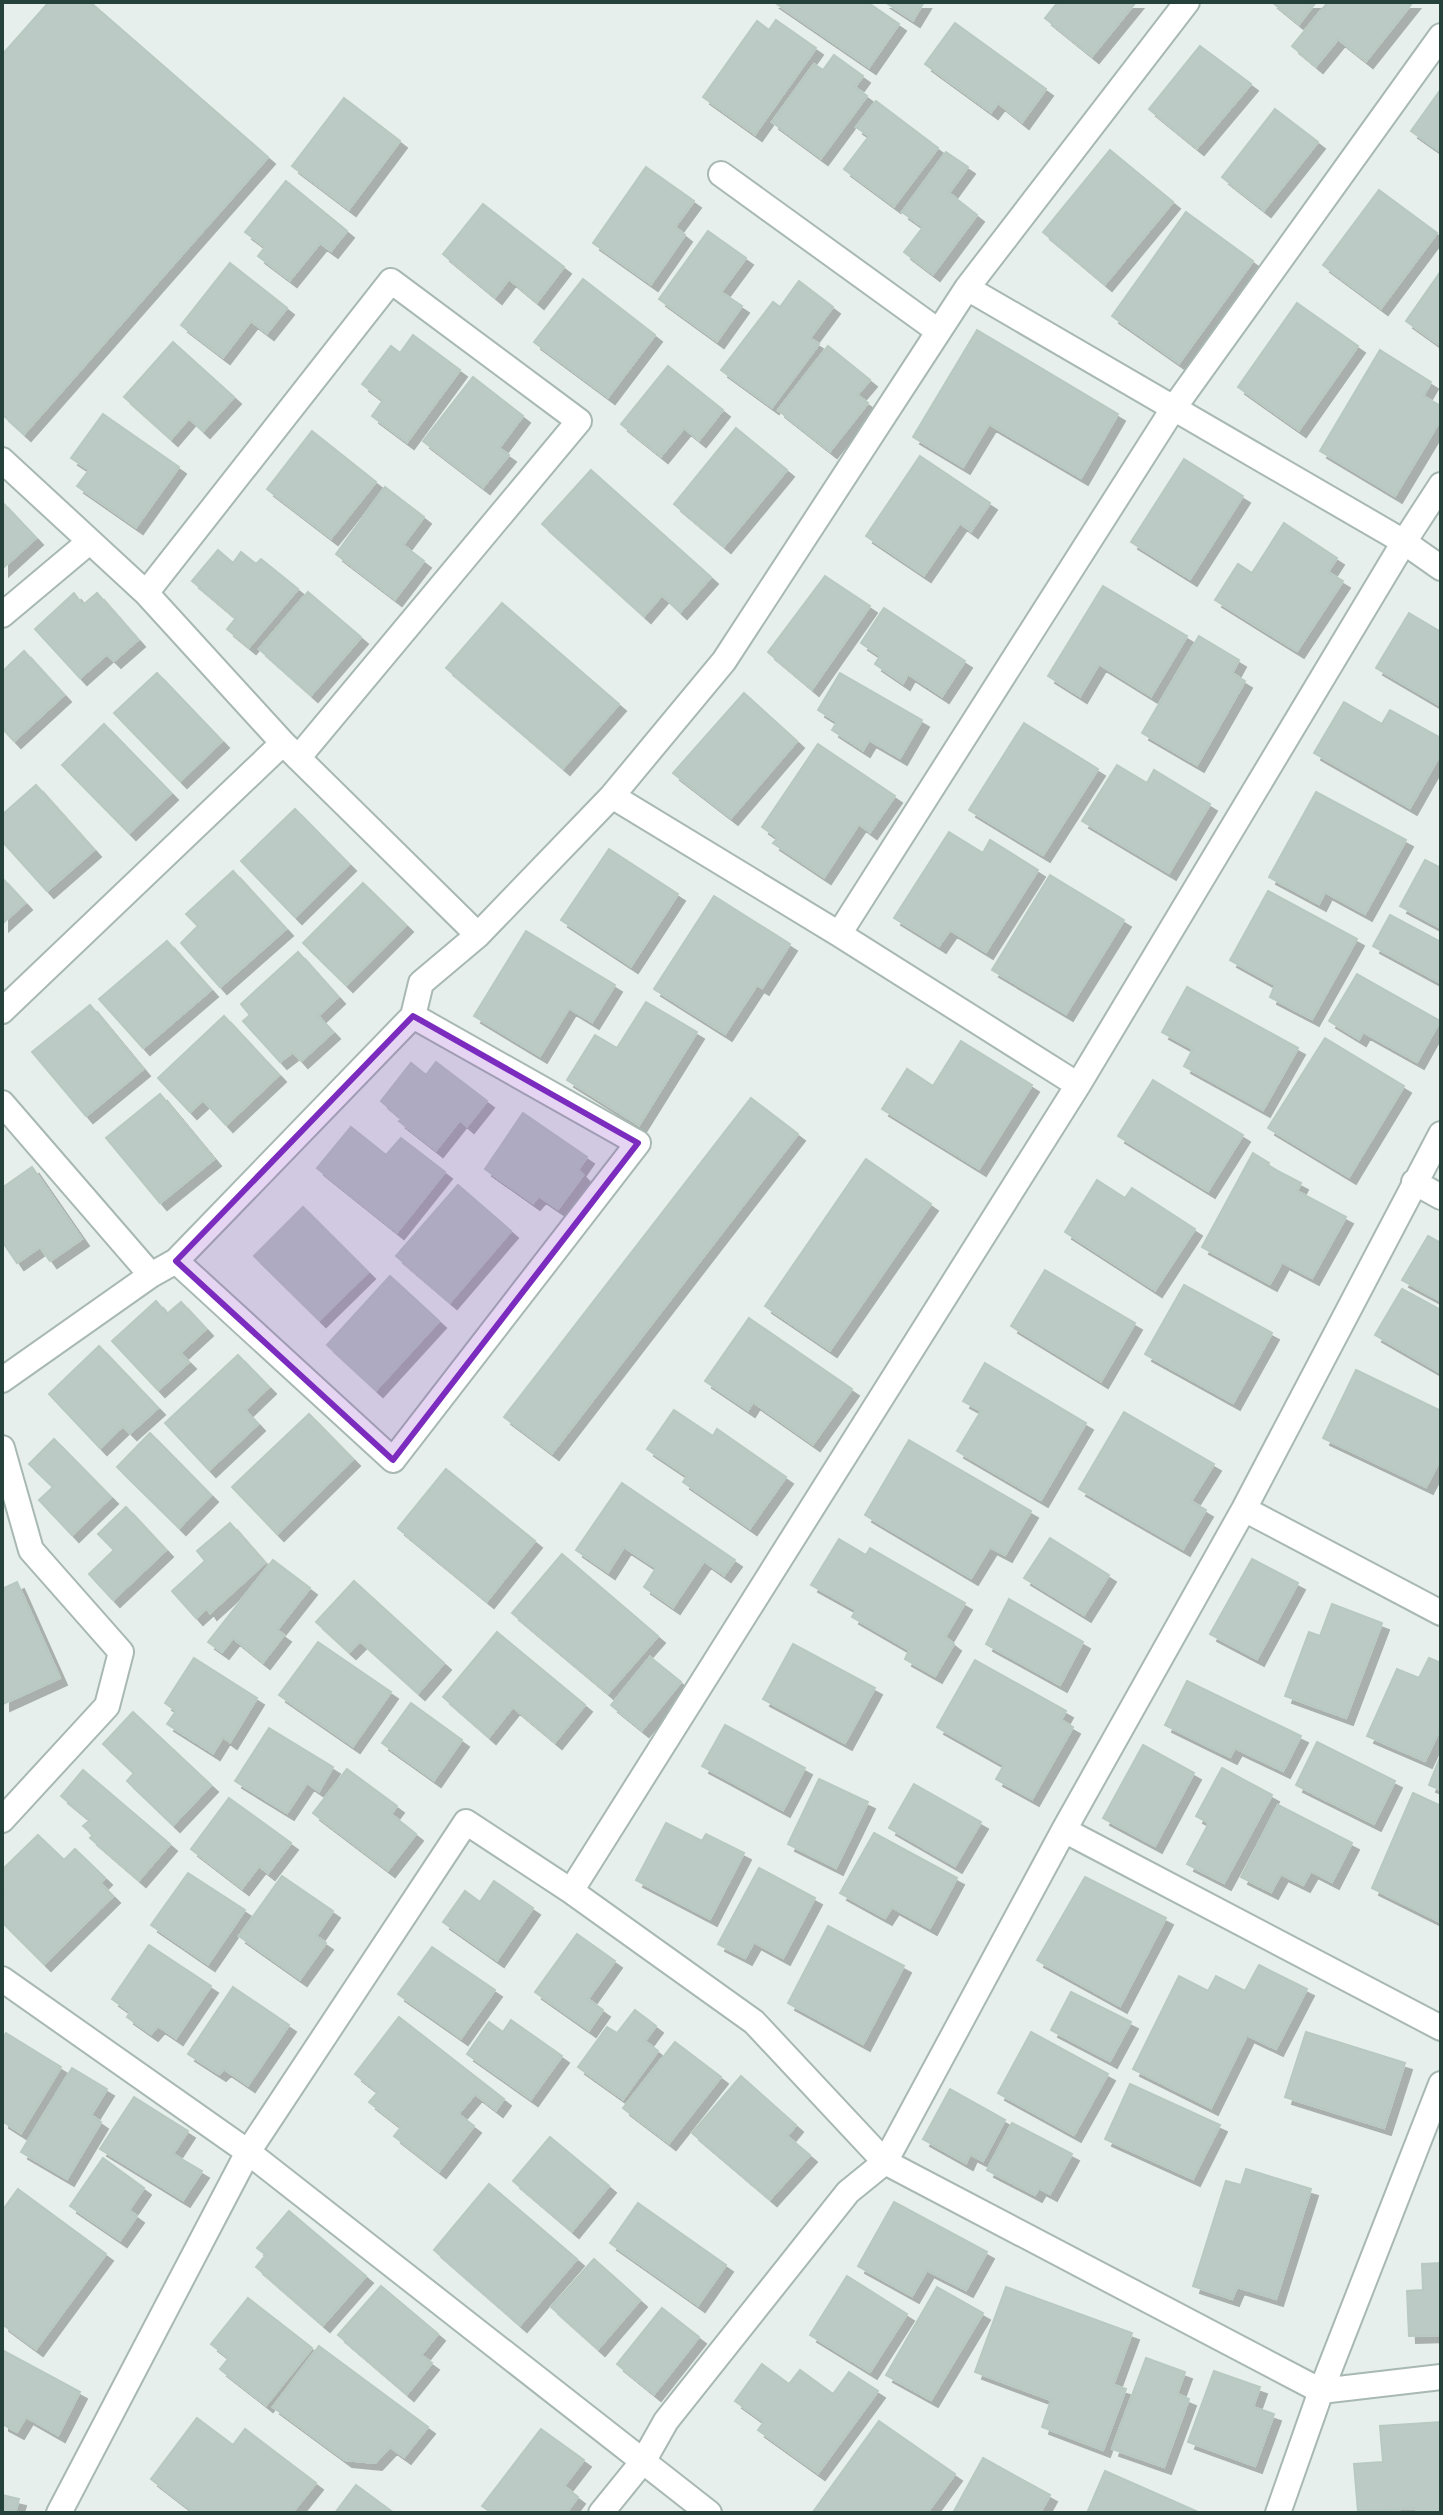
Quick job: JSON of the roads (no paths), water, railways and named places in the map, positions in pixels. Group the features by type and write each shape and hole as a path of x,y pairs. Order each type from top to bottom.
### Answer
{"street":[{"path":"2,1380 151,1275 176,1261 413,1016 421,983 478,935 612,796 724,661 967,288 1187,2"},
{"path":"839,934 1173,409 1441,36"},
{"path":"721,174 938,331"},
{"path":"2,1011 290,751 579,421 391,281 146,593"},
{"path":"967,288 1404,542 1441,568"},
{"path":"2,460 146,593 290,751 478,935"},
{"path":"571,1891 1078,1085 1441,485"},
{"path":"2,615 89,542"},
{"path":"612,796 1078,1085"},
{"path":"176,1261 393,1460 638,1143 413,1016"},
{"path":"2,1103 151,1275"},
{"path":"601,2513 644,2460 666,2421 848,2192 885,2162 1064,1830 1244,1509 1441,1134"},
{"path":"1414,1182 1441,1197"},
{"path":"2,1448 31,1550 121,1652 107,1706 2,1820"},
{"path":"1244,1509 1441,1613"},
{"path":"59,2513 248,2152 466,1822 571,1891 754,2022 885,2162 1321,2391 1441,2377"},
{"path":"1064,1830 1441,2028"},
{"path":"3,1982 248,2152 709,2513"},
{"path":"1278,2513 1321,2391 1441,2084"}]}
